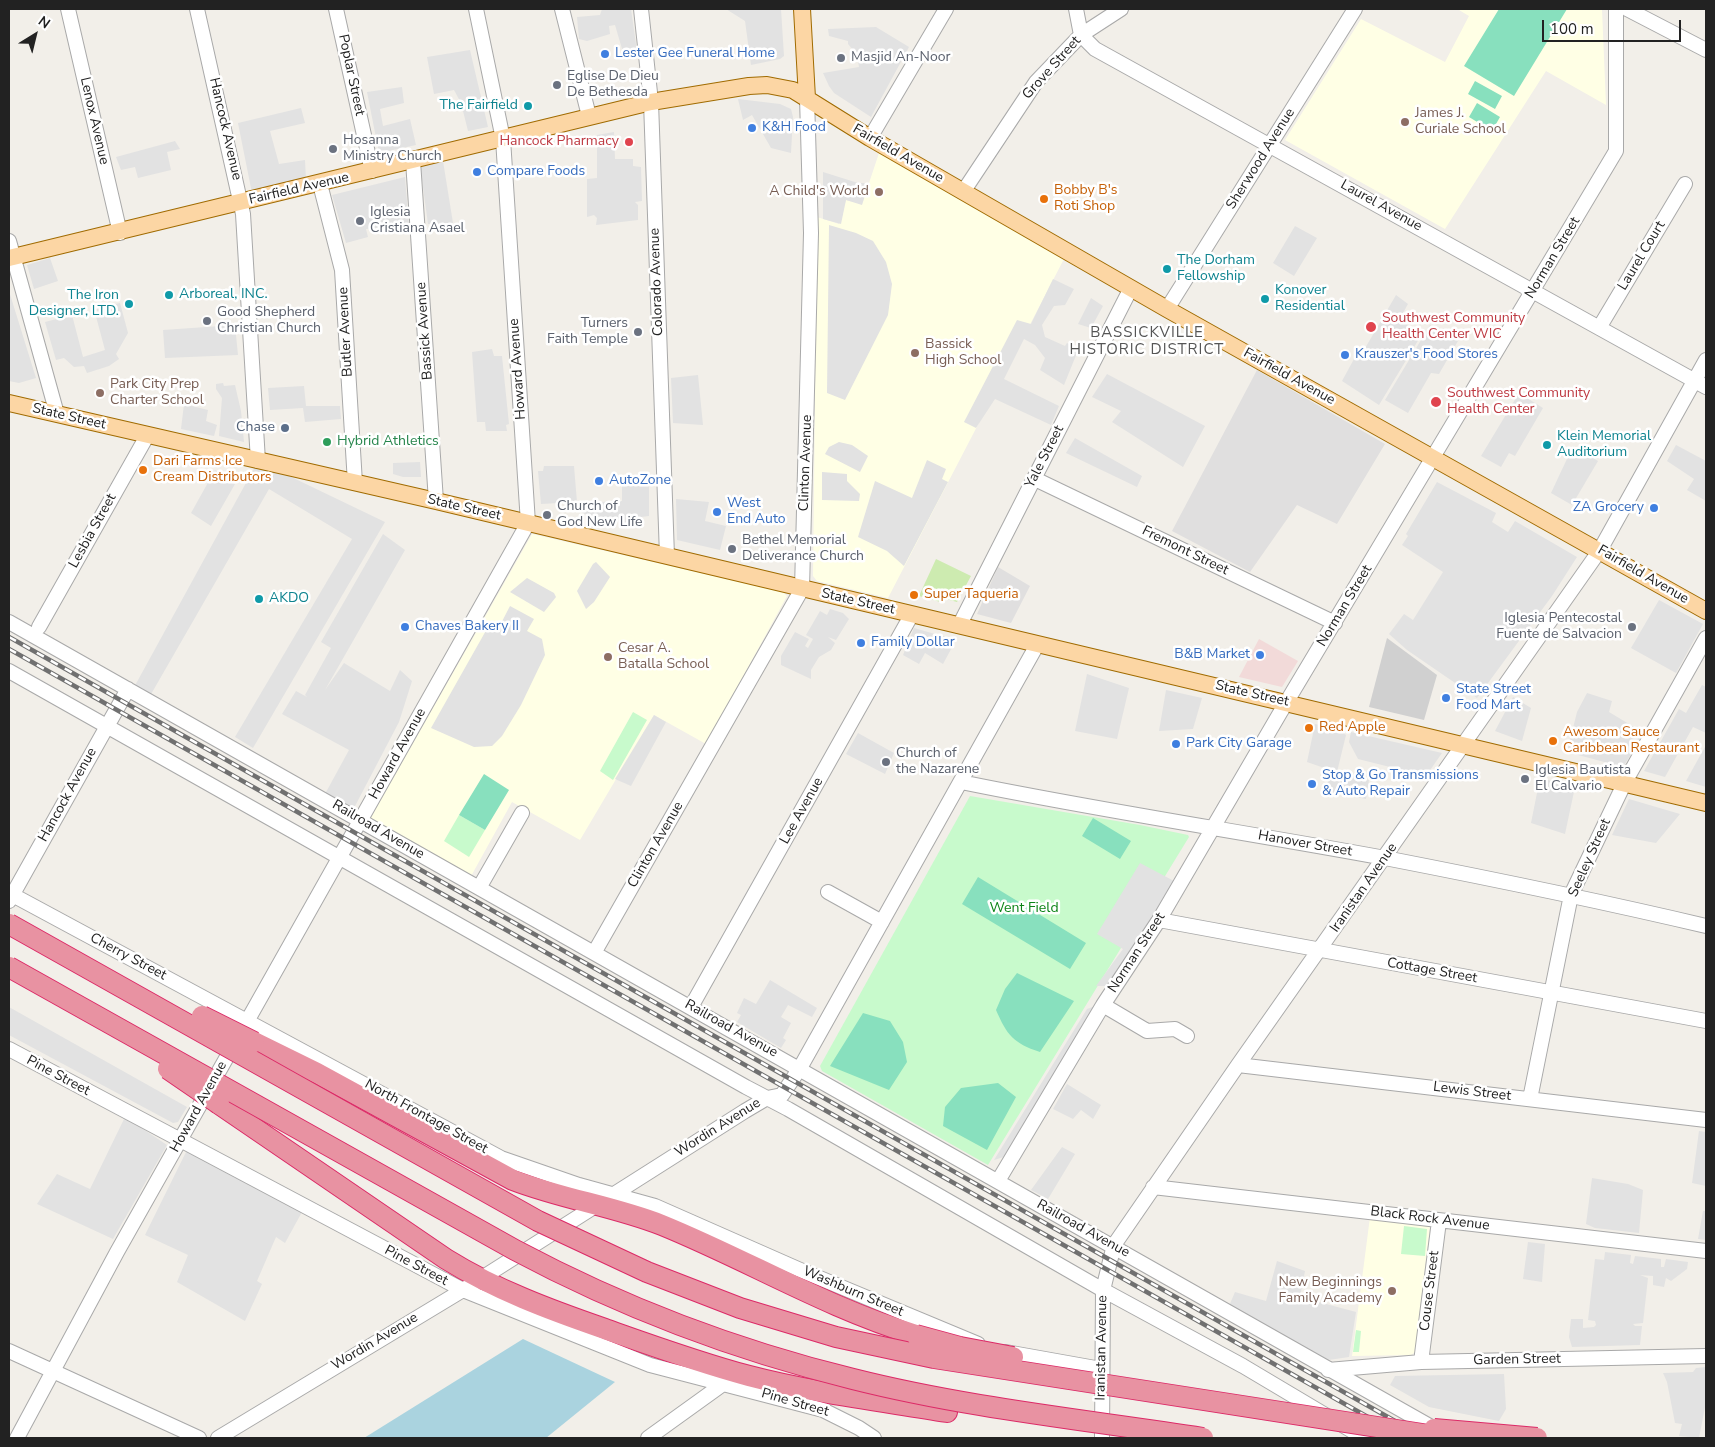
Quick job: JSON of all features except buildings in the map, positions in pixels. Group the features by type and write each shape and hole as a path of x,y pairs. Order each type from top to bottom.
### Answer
{"highway":[{"path":"9,924 181,1022 556,1230 647,1272 733,1305 836,1337 934,1358 1276,1412"},
{"path":"9,967 540,1263 665,1320 781,1360 886,1387 1203,1438"},
{"path":"181,1022 202,1016 317,1073 501,1175 540,1190 605,1199 640,1217 682,1233 835,1305 916,1335 982,1352 1097,1371 1372,1433 1450,1438"},
{"path":"100,1018 218,1104 480,1279 559,1313 717,1367 816,1391 947,1412 1199,1438"},
{"path":"1372,1433 1470,1431 1537,1438"}],"main road":[{"name":"Clinton Avenue","path":"802,9 808,98"},
{"name":"Fairfield Avenue","path":"11,258 413,162 589,116 651,102 746,86 767,85 793,90 870,138 1131,288 1706,611"},
{"name":"State Street","path":"9,403 436,501 1706,803"}],"street":[{"name":"Lenox Avenue","path":"68,9 120,233"},
{"name":"Hancock Avenue","path":"197,9 241,203 258,461"},
{"name":"Poplar Street","path":"336,9 372,171"},
{"name":"Howard Avenue","path":"17,1438 52,1370 180,1140 528,524 503,139 476,9"},
{"path":"562,9 589,116"},
{"name":"Colorado Avenue","path":"641,9 651,102 666,556"},
{"path":"870,138 946,9"},
{"path":"1076,9 1081,35"},
{"name":"Grove Street","path":"963,192 1036,82 1081,35 1121,9"},
{"name":"Sherwood Avenue","path":"1167,308 1355,9"},
{"name":"Norman Street","path":"998,1181 1103,1005 1159,920 1211,828 1335,623 1432,457 1534,291 1616,151 1616,9"},
{"path":"1627,9 1706,50"},
{"name":"Laurel Avenue","path":"1081,35 1095,49 1701,384"},
{"name":"Clinton Avenue","path":"594,953 802,589 811,233 808,98"},
{"name":"Bassick Avenue","path":"413,162 436,501"},
{"name":"Butler Avenue","path":"320,184 342,270 355,483"},
{"name":"Laurel Court","path":"1599,328 1685,184"},
{"path":"9,241 11,258 57,414"},
{"name":"Yale Street","path":"958,626 1131,288"},
{"name":"Iranistan Avenue","path":"1102,1438 1102,1290 1114,1245 1238,1065 1465,745 1600,550 1701,384 1706,360"},
{"name":"Lesbia Street","path":"39,626 147,436"},
{"name":"Fremont Street","path":"1034,479 1335,623"},
{"name":"Lee Avenue","path":"691,1007 912,614"},
{"name":"Railroad Avenue","path":"9,622 1114,1245 1328,1370 1450,1438"},
{"name":"Seeley Street","path":"1530,1099 1572,895 1624,782 1706,638"},
{"name":"Wordin Avenue","path":"218,1438 480,1279 767,1098 782,1095 800,1068 1038,645"},
{"path":"9,671 767,1098 1102,1290 1372,1433"},
{"name":"Hancock Avenue","path":"10,896 128,689"},
{"name":"Hanover Street","path":"961,782 1031,797 1385,858 1572,895 1706,926"},
{"path":"479,888 522,812"},
{"path":"828,892 882,922"},
{"name":"Cherry Street","path":"10,896 247,1022"},
{"name":"Cottage Street","path":"1159,920 1706,1021"},
{"path":"1103,1005 1147,1031 1175,1030 1188,1036"},
{"name":"North Frontage Street","path":"247,1022 501,1158 605,1199"},
{"name":"Pine Street","path":"9,1049 462,1290 650,1365 823,1410 874,1438"},
{"name":"Lewis Street","path":"1238,1065 1706,1120"},
{"name":"Black Rock Avenue","path":"1153,1187 1706,1251"},
{"name":"Washburn Street","path":"605,1199 655,1206 798,1269 988,1348 1101,1369"},
{"name":"Couse Street","path":"1421,1362 1439,1220"},
{"path":"9,1351 199,1438"},
{"name":"Garden Street","path":"1328,1370 1421,1362 1706,1356"},
{"path":"648,1438 723,1384"},
{"path":"848,1423 852,1432 850,1438"}],"shaded area":[{"path":"602,9 631,9 638,58 625,59 615,25 609,26 610,34 587,41 579,39 577,17 600,15"},
{"path":"726,9 781,9 784,56 780,59 751,65 745,21"},
{"name":"James J. Curiale School","path":"1460,9 1602,9 1606,105 1546,71 1445,229 1285,140 1361,19 1445,62 1469,16"},
{"path":"876,27 909,47 871,117 834,93 823,73 859,67 857,55 848,44 848,41 829,36 828,29"},
{"path":"470,50 488,127 468,131 461,103 454,90 434,94 427,57"},
{"path":"402,87 404,103 380,109 383,126 410,119 416,145 379,153 367,92"},
{"path":"738,99 780,104 791,109 793,117 791,153 771,148 752,115 743,120"},
{"path":"301,108 305,123 270,131 279,164 305,160 306,180 252,193 238,123"},
{"path":"614,132 615,159 633,159 633,166 641,167 642,201 635,202 638,205 638,220 596,225 597,218 594,215 587,217 587,179 597,178 597,135"},
{"path":"175,141 180,149 167,152 171,170 138,178 135,167 121,170 116,157"},
{"name":"Bassick High School","path":"879,153 1065,257 888,598 817,581 813,576 817,217 839,224 846,200 862,204"},
{"path":"443,161 453,223 428,224 420,166"},
{"path":"823,172 858,183 869,183 862,205 846,200 841,224 823,219"},
{"path":"405,177 409,226 366,229 368,237 346,243 332,195"},
{"path":"829,225 856,233 873,241 886,262 892,284 888,315 845,400 827,393"},
{"path":"1295,226 1317,238 1294,276 1273,263"},
{"path":"50,258 58,281 34,289 27,265"},
{"path":"1053,279 1074,289 1065,305 1054,306 1042,325 1045,337 1065,346 1067,343 1079,348 1064,385 1040,370 1045,358 1035,345 1024,339 1004,379 1059,406 1051,425 995,399 976,428 964,422 1017,320 1031,324"},
{"path":"9,291 36,378 19,383 9,381"},
{"path":"1396,295 1408,304 1399,320 1422,334 1379,405 1342,381 1360,348 1364,350"},
{"path":"1091,298 1103,306 1091,328 1078,324"},
{"path":"120,303 128,333 116,354 119,359 109,366 87,373 84,366 74,367 64,358 56,360 45,322 72,315 83,357 105,350 94,309"},
{"path":"235,325 238,355 165,358 163,330"},
{"path":"1430,325 1458,341 1439,374 1431,373 1408,413 1385,400"},
{"path":"492,349 494,356 502,356 509,424 506,425 507,431 486,431 485,422 477,422 472,352"},
{"path":"1257,370 1385,444 1337,524 1297,505 1250,572 1172,531"},
{"path":"1107,374 1205,426 1183,467 1112,422 1121,411 1092,397"},
{"path":"698,375 703,425 673,423 671,378"},
{"path":"223,383 224,386 235,385 241,411 244,442 219,436 222,398 216,389 216,384"},
{"path":"304,386 306,406 340,406 341,419 305,422 303,408 270,410 268,388"},
{"path":"1519,393 1543,408 1515,456 1509,453 1501,467 1481,456"},
{"path":"184,404 208,410 206,421 217,425 214,436 181,429"},
{"path":"1075,438 1142,476 1137,487 1066,453"},
{"path":"839,442 852,445 868,456 860,472 825,454 829,447"},
{"path":"1676,445 1706,461 1706,501 1687,490 1694,479 1667,461"},
{"path":"1573,446 1598,461 1572,505 1551,493"},
{"path":"927,460 946,469 942,479 948,482 904,566 887,551 858,537 875,481 912,498"},
{"path":"258,461 385,522 253,748 235,737 352,539 269,489 150,696 132,691"},
{"path":"420,462 421,477 403,477 393,474 393,463"},
{"path":"544,466 574,466 577,502 541,504 538,471 543,471"},
{"path":"215,470 235,484 211,526 191,513"},
{"path":"822,472 847,474 847,481 860,494 859,501 822,500"},
{"path":"622,476 630,477 640,486 649,486 649,516 641,517 640,526 621,527 620,519 594,519 578,510 578,503 622,501"},
{"path":"1437,482 1496,513 1492,522 1508,532 1515,521 1577,557 1552,596 1477,698 1407,650 1389,634 1404,614 1413,620 1443,572 1402,545 1408,536 1406,534"},
{"path":"676,499 709,502 705,521 726,526 720,550 677,540"},
{"path":"383,534 405,550 325,690 344,663 390,691 400,670 412,681 399,722 354,808 325,794 349,750 282,714 296,691 307,697 305,695 331,648 321,642"},
{"name":"Cesar A. Batalla School","path":"532,534 783,592 787,596 706,744 654,715 580,840 512,802 470,878 370,819"},
{"path":"596,562 610,577 594,602 586,609 577,591"},
{"path":"998,567 1030,586 1011,623 977,614"},
{"path":"527,578 554,593 556,597 544,612 510,592"},
{"path":"1659,600 1703,624 1676,673 1631,648"},
{"path":"510,606 534,619 527,631 542,639 545,655 521,705 502,736 492,746 474,747 431,728 488,627 497,631"},
{"path":"830,609 843,613 849,619 836,640 828,637 835,643 831,650 819,657 811,670 811,679 781,665 781,656 795,632 809,639 805,646 808,648 813,639 806,635 820,611 827,615"},
{"path":"914,628 956,640 943,664 925,653 919,664 903,655"},
{"path":"1387,638 1437,675 1424,720 1369,707"},
{"path":"1259,639 1298,661 1282,687 1239,677"},
{"path":"1087,674 1129,688 1117,739 1075,731"},
{"path":"1702,685 1706,687 1706,733 1693,727 1665,777 1644,771 1679,709 1686,713"},
{"path":"1166,690 1202,698 1193,729 1159,731"},
{"path":"1587,693 1612,701 1609,712 1644,733 1623,767 1567,752 1577,712"},
{"path":"1513,697 1531,708 1522,741 1495,731"},
{"path":"654,715 666,722 631,786 615,779"},
{"path":"1315,724 1338,729 1346,735 1337,772 1369,780 1366,799 1326,791 1330,770 1307,762"},
{"path":"1351,732 1442,753 1426,776 1358,759 1349,742"},
{"path":"858,733 894,753 885,774 846,754"},
{"path":"1706,745 1706,787 1686,781"},
{"path":"1540,778 1575,787 1565,834 1531,823"},
{"path":"1629,799 1680,814 1656,843 1612,835"},
{"path":"1140,863 1174,881 1110,986 1096,986 1123,949 1097,934"},
{"path":"770,980 817,1008 812,1017 788,1005 781,1017 791,1023 783,1038 786,1040 781,1048 737,1022 741,1015 737,1013 744,998 756,1004"},
{"path":"1098,1005 1007,1156 994,1160 1087,1009"},
{"path":"9,1007 187,1107 178,1122 173,1123 9,1035"},
{"path":"1067,1084 1101,1105 1093,1119 1081,1110 1073,1119 1053,1109"},
{"path":"125,1117 167,1145 113,1239 37,1204 57,1174 90,1189"},
{"path":"1699,1131 1706,1132 1706,1186 1692,1183"},
{"path":"1062,1147 1075,1154 1048,1199 1031,1190"},
{"path":"187,1150 302,1212 285,1243 276,1237 257,1281 262,1284 245,1321 177,1282 188,1255 145,1235"},
{"path":"1592,1178 1628,1184 1643,1190 1639,1233 1595,1228 1586,1224"},
{"path":"1703,1211 1706,1211 1706,1240 1698,1239"},
{"name":"New Beginnings Family Academy","path":"1370,1217 1430,1225 1415,1352 1411,1355 1352,1356"},
{"path":"1528,1242 1545,1244 1542,1282 1523,1279"},
{"path":"1605,1252 1631,1255 1630,1263 1633,1264 1635,1256 1661,1259 1661,1267 1664,1267 1666,1259 1688,1262 1687,1269 1671,1281 1666,1278 1664,1287 1653,1285 1653,1276 1640,1275 1648,1278 1643,1323 1633,1324 1635,1326 1642,1326 1640,1345 1572,1347 1569,1337 1571,1319 1583,1319 1583,1328 1596,1325 1595,1321 1588,1320 1595,1259 1604,1260"},
{"path":"1277,1261 1305,1271 1300,1297 1356,1312 1349,1357 1322,1361 1229,1306 1235,1292 1266,1301"},
{"path":"1706,1367 1706,1402 1699,1438 1679,1436 1682,1424 1675,1423 1667,1382 1663,1373 1693,1372 1696,1368"},
{"path":"1504,1374 1506,1409 1499,1421 1429,1407 1390,1385 1395,1376"}],"green space":[{"path":"1499,9 1567,9 1514,96 1464,66"},
{"path":"1475,81 1502,96 1495,109 1468,94"},
{"path":"1477,103 1500,117 1492,131 1469,117"},
{"path":"936,559 971,576 957,602 946,599 944,603 919,596"},
{"path":"633,712 647,720 613,780 600,771"},
{"path":"484,774 509,790 485,830 459,815"},
{"name":"Went Field","path":"970,796 1140,825 1188,835 1189,837 988,1165 822,1071 820,1066"},
{"path":"459,815 485,830 469,857 444,841"},
{"path":"1093,818 1131,841 1120,859 1082,836"},
{"path":"978,877 1086,943 1070,969 962,904"},
{"path":"1017,973 1074,1001 1040,1052 1023,1045 1012,1037 996,1010 1005,989"},
{"path":"863,1013 890,1021 903,1042 907,1062 889,1090 830,1066"},
{"path":"998,1083 1016,1097 987,1150 943,1126 945,1107 961,1088"},
{"path":"1404,1226 1427,1229 1425,1256 1401,1254"},
{"path":"1356,1330 1361,1331 1359,1352 1353,1352"}],"water":[{"path":"523,1339 615,1382 546,1438 364,1438"}],"railway":[{"path":"9,637 1425,1438"},
{"path":"9,649 1405,1438"}],"place":[{"name":"Lester Gee Funeral Home","path":"605,54"},
{"name":"Masjid An-Noor","path":"841,58"},
{"name":"Eglise De Dieu De Bethesda","path":"557,85"},
{"name":"The Fairfield","path":"528,106"},
{"name":"James J. Curiale School","path":"1405,122"},
{"name":"K&H Food","path":"752,128"},
{"name":"Hancock Pharmacy","path":"629,142"},
{"name":"Hosanna Ministry Church","path":"333,149"},
{"name":"Compare Foods","path":"477,172"},
{"name":"A Child's World","path":"879,192"},
{"name":"Bobby B's Roti Shop","path":"1044,199"},
{"name":"Iglesia Cristiana Asael","path":"360,221"},
{"name":"The Dorham Fellowship","path":"1167,269"},
{"name":"Arboreal, INC.","path":"169,295"},
{"name":"Konover Residential","path":"1265,299"},
{"name":"The Iron Designer, LTD.","path":"129,304"},
{"name":"Good Shepherd Christian Church","path":"207,321"},
{"name":"Southwest Community Health Center WIC","path":"1371,327"},
{"name":"Turners Faith Temple","path":"638,332"},
{"name":"Bassick High School","path":"915,353"},
{"name":"Krauszer's Food Stores","path":"1345,355"},
{"name":"Park City Prep Charter School","path":"100,393"},
{"name":"Southwest Community Health Center","path":"1436,402"},
{"name":"Chase","path":"285,428"},
{"name":"Hybrid Athletics","path":"327,442"},
{"name":"Klein Memorial Auditorium","path":"1547,445"},
{"name":"Dari Farms Ice Cream Distributors","path":"143,470"},
{"name":"AutoZone","path":"599,481"},
{"name":"ZA Grocery","path":"1654,508"},
{"name":"West End Auto","path":"717,512"},
{"name":"Church of God New Life","path":"547,515"},
{"name":"Bethel Memorial Deliverance Church","path":"732,549"},
{"name":"Super Taqueria","path":"914,595"},
{"name":"AKDO","path":"259,599"},
{"name":"Chaves Bakery II","path":"405,627"},
{"name":"Iglesia Pentecostal Fuente de Salvacion","path":"1632,627"},
{"name":"Family Dollar","path":"861,643"},
{"name":"B&B Market","path":"1260,655"},
{"name":"Cesar A. Batalla School","path":"608,657"},
{"name":"State Street Food Mart","path":"1446,698"},
{"name":"Red Apple","path":"1309,728"},
{"name":"Awesom Sauce Caribbean Restaurant","path":"1553,741"},
{"name":"Park City Garage","path":"1176,744"},
{"name":"Church of the Nazarene","path":"886,762"},
{"name":"Iglesia Bautista El Calvario","path":"1525,779"},
{"name":"Stop & Go Transmissions & Auto Repair","path":"1312,784"},
{"name":"New Beginnings Family Academy","path":"1392,1291"}],"district":[{"name":"BASSICKVILLE HISTORIC DISTRICT","path":"1147,342"}]}
